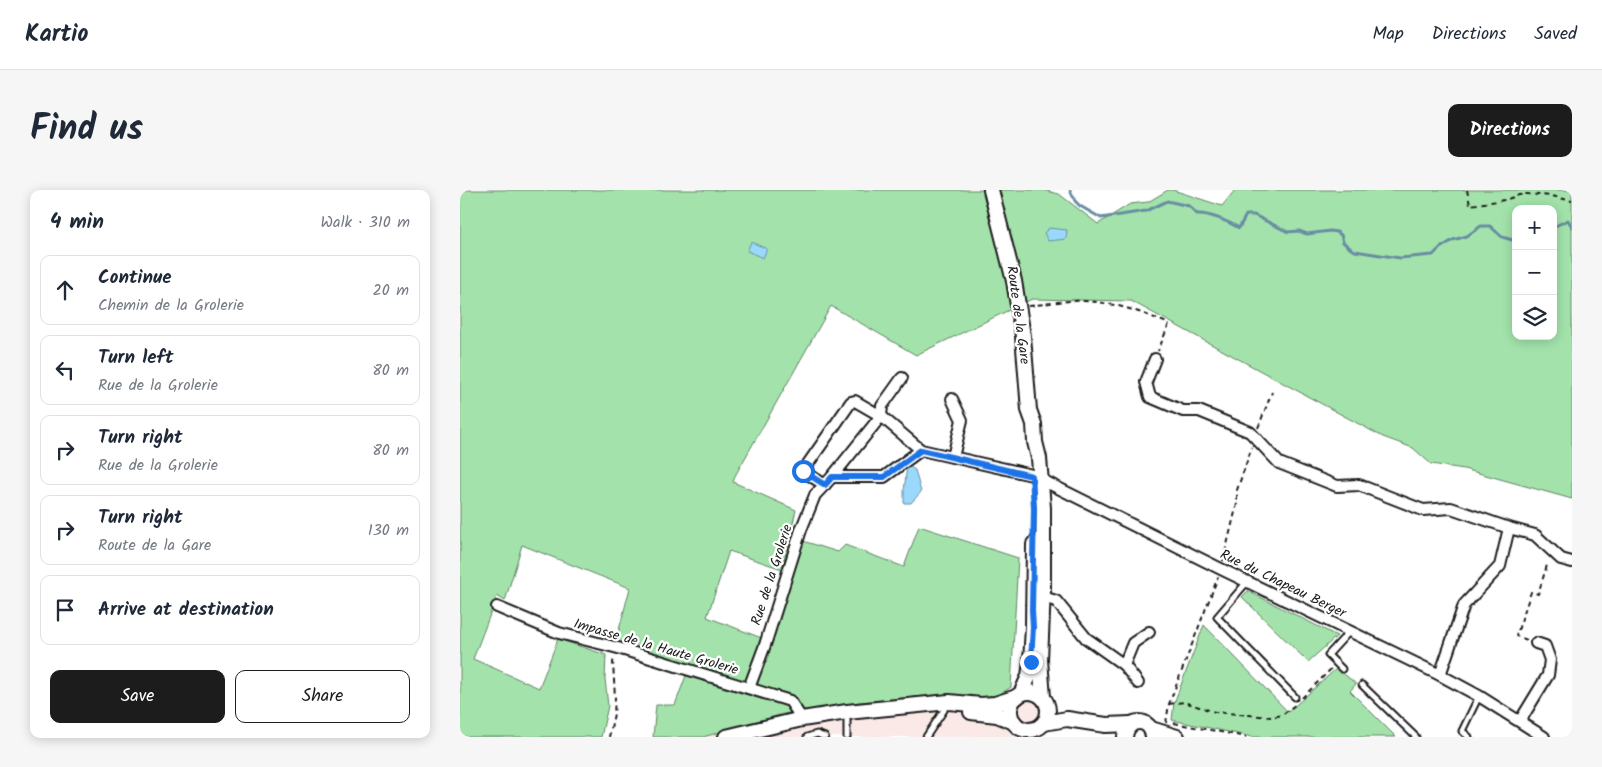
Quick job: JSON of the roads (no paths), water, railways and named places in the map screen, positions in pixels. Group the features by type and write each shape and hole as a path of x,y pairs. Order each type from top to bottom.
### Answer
{"street":[{"name":"Route de la Gare","path":"991,190 1008,252 1019,307 1029,410 1034,424 1035,442 1032,458 1043,508 1043,597 1040,660 1045,701"},
{"path":"1155,359 1146,382 1150,397 1183,411 1199,411 1250,432 1279,463 1336,486 1359,485 1423,510 1451,508 1535,535 1561,559 1572,562"},
{"name":"Rue de la Grolerie","path":"749,688 765,645 801,530 815,495 829,481 881,416 882,406 902,378"},
{"path":"952,398 962,420 954,457"},
{"path":"921,450 884,477 829,481 803,471 851,402 854,401 881,416 921,450 1037,478"},
{"name":"Route de la Gare","path":"1019,696 1029,676 1033,627 1034,508 1037,478"},
{"name":"Rue du Chapeau Berger","path":"1037,478 1440,675 1479,696 1544,737"},
{"path":"1440,675 1464,605 1500,566 1509,528"},
{"path":"1043,597 1056,601 1086,638 1124,665 1138,683"},
{"name":"Impasse de la Haute Grolerie","path":"497,607 559,633 618,648 790,701 802,719"},
{"path":"1124,665 1133,643 1149,632"},
{"path":"1520,721 1548,675 1550,660 1545,646 1536,643"},
{"path":"726,737 802,719 847,712 949,702 988,704 1031,692 1067,719"},
{"path":"1017,728 1010,709 1019,696"},
{"path":"1040,729 1048,716 1045,701"},
{"path":"915,706 997,715 1017,728 1029,730 1040,729 1067,719 1106,725 1127,733 1142,722 1152,733 1177,737"}],"lane":[{"path":"1247,582 1217,617 1295,697"},
{"path":"1342,668 1328,655 1349,632"},
{"path":"1362,685 1416,737"},
{"path":"1468,737 1462,731 1479,696"},
{"path":"926,737 944,710"},
{"path":"847,712 847,737"},
{"path":"807,737 817,734 825,737"}],"water":[{"path":"1049,228 1067,230 1066,239 1048,241 1044,233"},
{"path":"751,242 767,249 763,258 747,251"},
{"path":"907,465 915,470 921,492 911,503 904,503"}],"waterway":[{"path":"1070,190 1075,201 1080,206 1101,218 1146,211 1167,201 1189,206 1197,214 1213,216 1239,228 1246,215 1254,215 1288,232 1299,231 1307,234 1337,232 1341,235 1343,242 1355,251 1400,258 1433,255 1453,240 1467,236 1481,226 1490,226 1502,237 1512,240"},
{"path":"1557,225 1568,220 1572,227"}]}
